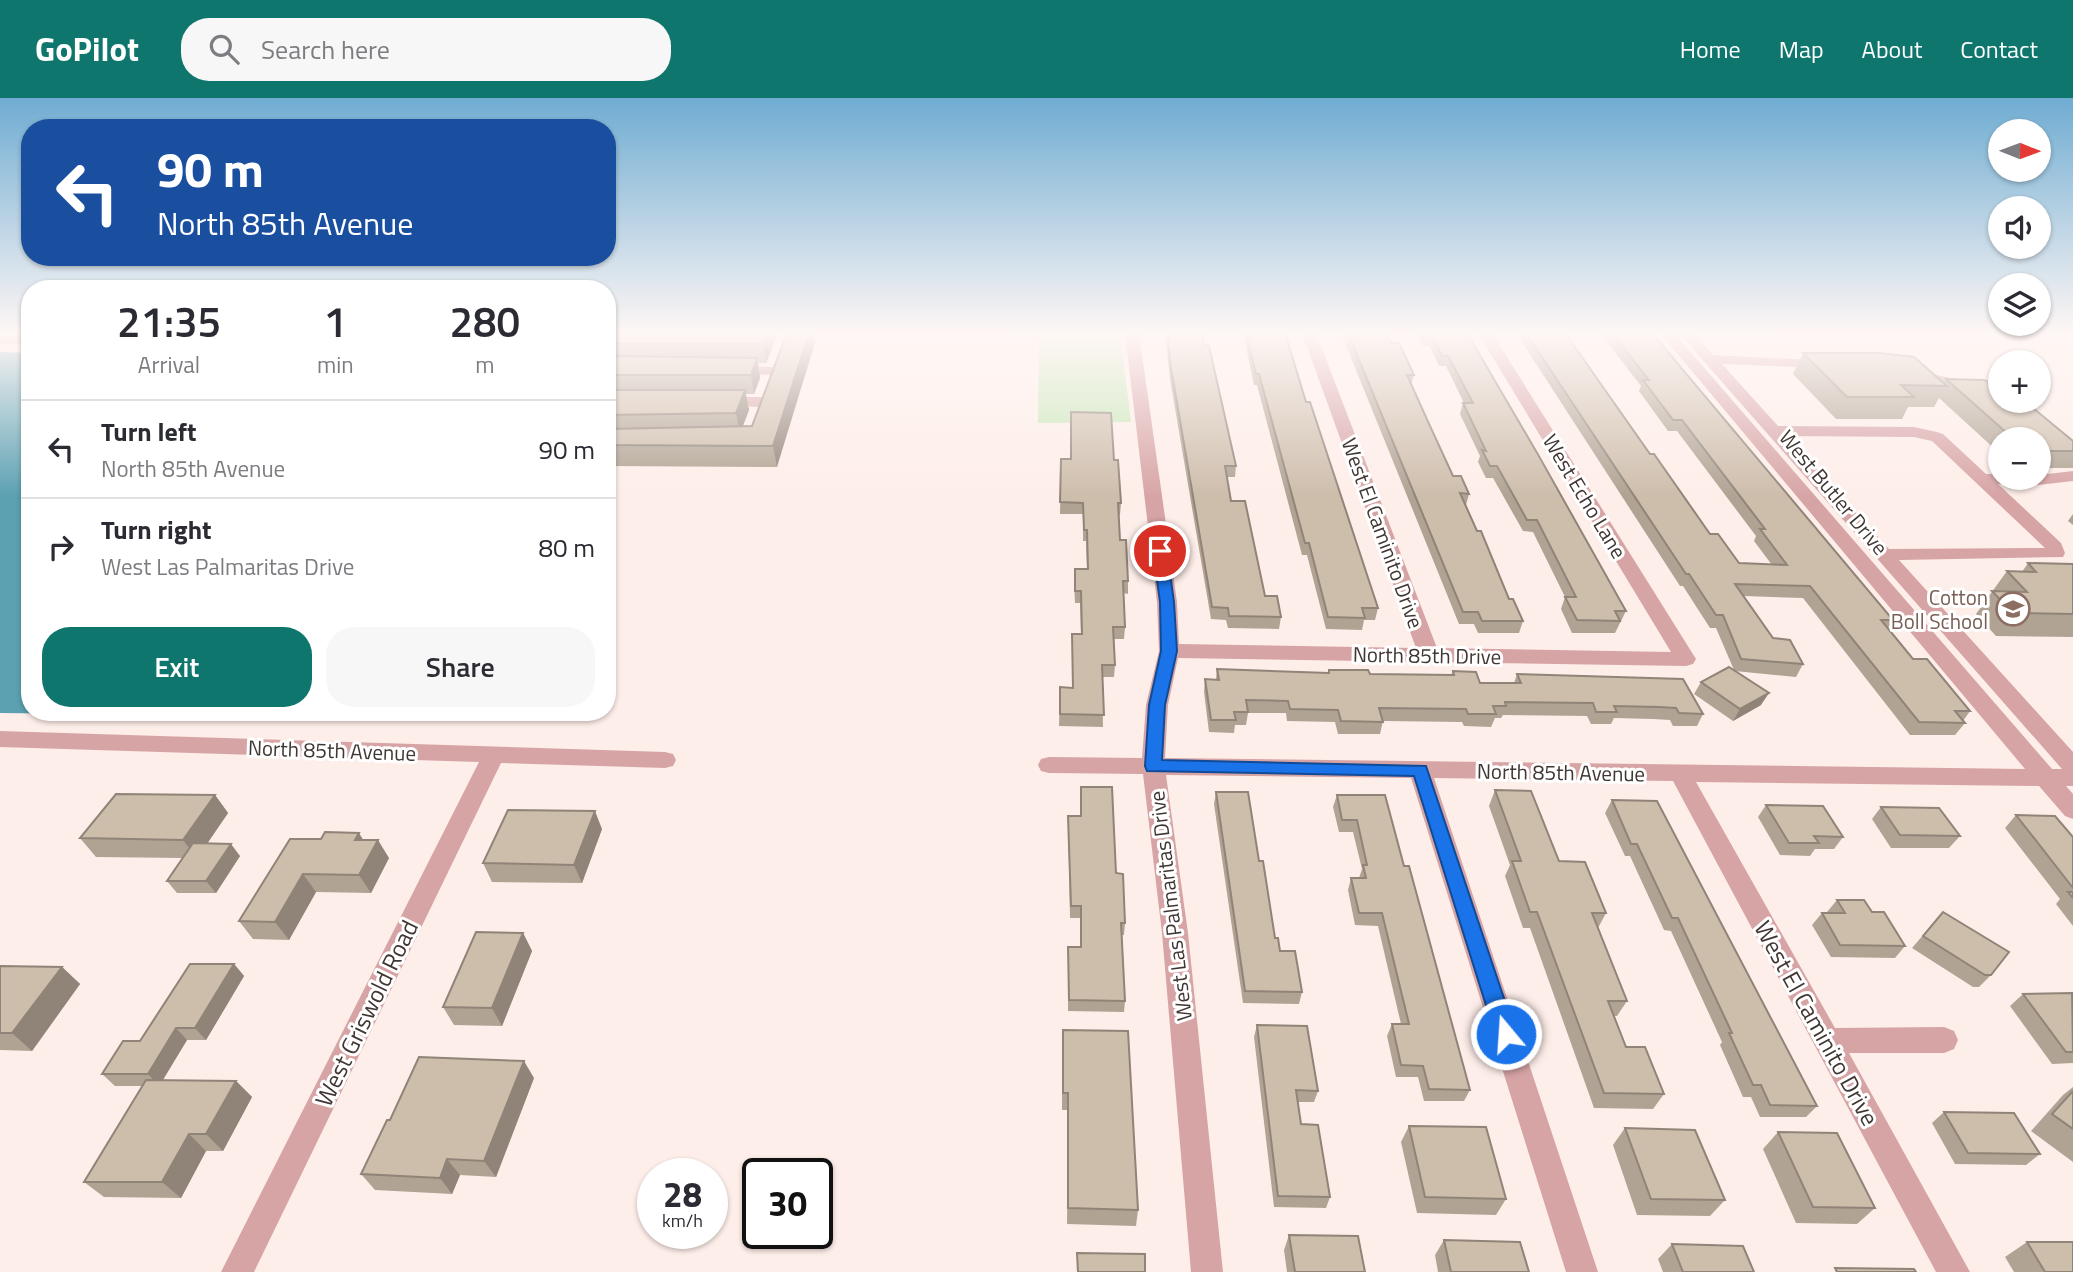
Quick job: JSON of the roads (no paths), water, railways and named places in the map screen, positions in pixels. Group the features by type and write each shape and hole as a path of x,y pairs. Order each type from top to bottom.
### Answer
{"street":[{"path":"697,402 759,409 767,388"},
{"name":"West Las Palmaritas Drive","path":"1139,388 1167,602 1169,651 1157,705 1153,766 1175,933 1207,1272"},
{"name":"West El Caminito Drive","path":"1329,388 1429,655"},
{"name":"West Echo Lane","path":"1519,388 1686,659"},
{"name":"West Butler Drive","path":"1714,388 2073,810"},
{"name":"West Butler Drive","path":"1735,388 2073,768"},
{"path":"1773,431 1928,435 1943,440 2055,547 2054,555 1884,555"},
{"path":"1984,479 2038,480 2073,477"},
{"name":"North 85th Drive","path":"1169,651 1686,659"},
{"name":"North 85th Avenue","path":"0,739 665,760"},
{"name":"West Griswold Road","path":"237,1272 494,754"},
{"name":"North 85th Avenue","path":"1049,765 2073,778"},
{"path":"1420,770 1582,1272"},
{"name":"West El Caminito Drive","path":"1680,773 1954,1272"},
{"path":"1827,1041 1944,1040"}],"water":[{"path":"0,388 21,388 21,713 0,713"}],"place":[{"name":"Cotton Boll School","path":"2013,609"}]}
